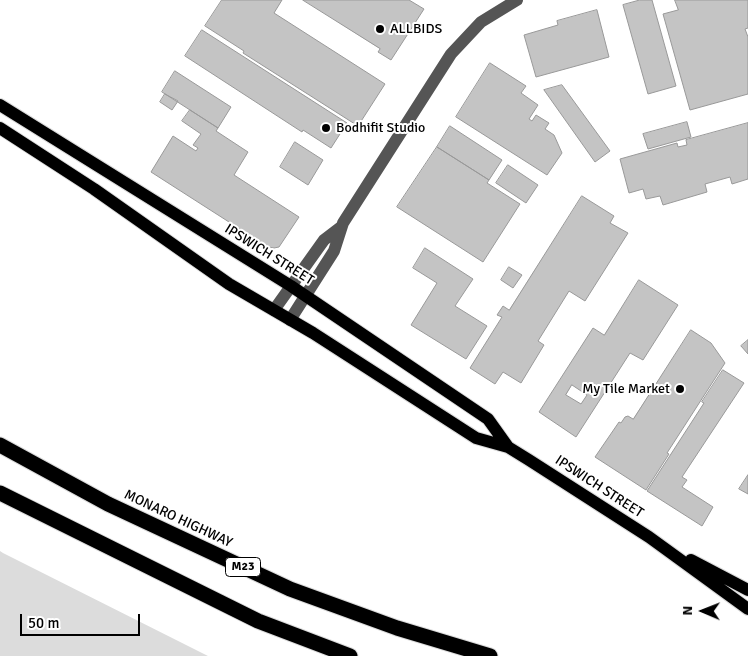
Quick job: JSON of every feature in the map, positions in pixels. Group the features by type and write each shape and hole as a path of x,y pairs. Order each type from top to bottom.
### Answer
{"highway":[{"name":"MONARO HIGHWAY","path":"0,445 108,504 290,589 397,628 490,656"},
{"path":"0,492 258,622 350,656"}],"main road":[{"name":"IPSWICH STREET","path":"0,105 291,286 488,419 508,447"},
{"name":"IPSWICH STREET","path":"0,128 79,179 229,284 274,310 476,438 508,447 649,537 748,609"},
{"path":"79,179 91,162"},
{"name":"IPSWICH STREET","path":"649,537 748,590"}],"street":[{"path":"290,320 334,251 341,227 451,54 482,22 517,0"},
{"path":"274,310 324,240 341,227"}],"shaded area":[{"path":"0,551 3,553 208,656 0,656"}],"building":[{"path":"222,0 282,0 274,13 385,84 358,126 243,53 244,51 205,26"},
{"name":"ALLBIDS","path":"303,0 409,0 424,9 391,60 378,52 380,49"},
{"path":"640,0 652,0 676,86 648,94 623,5"},
{"path":"675,0 748,0 748,28 745,29 748,37 748,94 690,110 663,14 678,10"},
{"path":"597,10 609,57 536,77 524,35 558,25 557,21"},
{"path":"202,30 347,123 331,148 303,130 302,132 185,56"},
{"path":"490,63 526,86 521,93 538,105 529,119 532,121 536,115 549,123 545,129 554,135 562,153 547,175 456,117"},
{"path":"175,71 231,107 218,128 162,92"},
{"path":"562,85 610,151 595,162 544,90"},
{"path":"165,94 178,101 172,110 160,102"},
{"path":"190,110 218,128 216,131 248,152 234,175 299,217 279,247 268,247 151,172 173,136 196,151 198,148 193,145 201,134 182,121"},
{"path":"687,122 691,137 648,149 643,134"},
{"path":"748,123 748,179 732,184 730,177 705,184 707,192 663,205 660,196 646,199 643,189 629,193 620,159 677,143 678,147 687,145 686,140"},
{"path":"450,126 502,160 489,180 437,147"},
{"path":"295,142 323,160 308,185 280,167"},
{"path":"437,147 489,180 487,183 520,204 483,262 397,207"},
{"path":"508,165 538,185 526,203 496,183"},
{"path":"582,196 614,216 610,223 628,233 585,301 569,291 538,341 544,345 521,383 503,372 495,384 470,368 502,317 497,315 503,306 509,310"},
{"path":"425,248 473,279 455,306 487,326 466,359 411,325 437,283 413,268"},
{"path":"509,267 522,275 513,288 501,280"},
{"path":"639,280 678,305 643,360 630,353 576,437 539,412 593,328 604,335","holes":["572,385 587,395 581,404 566,395"]},
{"name":"My Tile Market","path":"691,330 711,343 725,363 667,453 669,454 646,490 595,457 619,422 621,423 628,416 633,419"},
{"path":"748,340 748,354 741,346"},
{"path":"723,370 744,383 682,477 687,480 682,487 713,507 702,526 647,491"},
{"path":"748,475 748,494 739,489"}],"place":[{"name":"ALLBIDS","path":"380,29"},
{"name":"Bodhifit Studio","path":"326,128"},
{"name":"My Tile Market","path":"680,389"}]}
